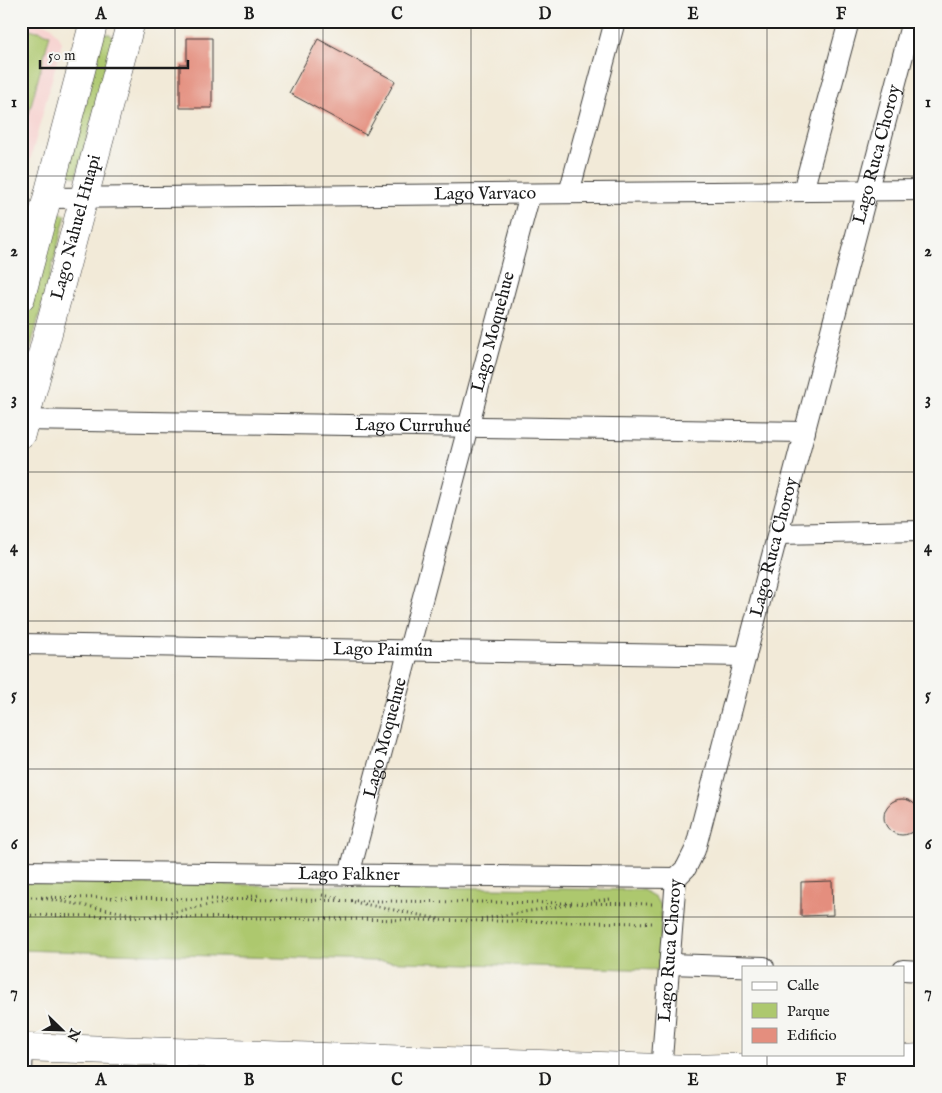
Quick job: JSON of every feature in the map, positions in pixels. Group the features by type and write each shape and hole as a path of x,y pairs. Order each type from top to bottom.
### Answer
{"street":[{"name":"Lago Nahuel Huapi","path":"21,297 94,21"},
{"path":"569,193 615,21"},
{"path":"803,191 849,21"},
{"name":"Lago Ruca Choroy","path":"661,1070 676,878 686,868 695,850 912,21"},
{"name":"Lago Nahuel Huapi","path":"22,425 84,198 126,22"},
{"name":"Lago Varvaco","path":"47,198 921,190"},
{"name":"Lago Moquehue","path":"349,875 530,194"},
{"name":"Lago Curruhué","path":"22,425 469,427 805,432"},
{"path":"778,534 921,531"},
{"name":"Lago Paimún","path":"21,644 746,656"},
{"name":"Lago Falkner","path":"21,872 676,878"},
{"path":"669,964 742,966"},
{"path":"904,970 921,971"},
{"path":"22,1055 215,1063 661,1070 915,1063"},
{"path":"884,1072 915,1063"}],"path":[{"path":"21,896 148,917 265,894"},
{"path":"319,894 447,921"},
{"path":"32,897 654,904"},
{"path":"470,921 614,898"},
{"path":"651,900 656,909"},
{"path":"21,915 657,923"}],"shaded area":[{"path":"21,21 32,21 51,26 62,42 21,194"}],"green space":[{"path":"21,27 50,34 21,143"},
{"path":"103,34 110,34 114,39 76,177 67,174"},
{"path":"57,213 66,215 21,384 21,326 50,219"},
{"path":"21,882 643,890 655,897 661,907 660,970 21,950"}],"building":[{"path":"187,38 212,38 212,108 180,108 180,64 187,64"},
{"path":"318,39 395,81 366,135 289,93"},
{"path":"902,799 914,805 920,817 914,829 902,835 890,829 884,817 890,805"},
{"path":"832,881 833,915 801,916 801,882"}]}
